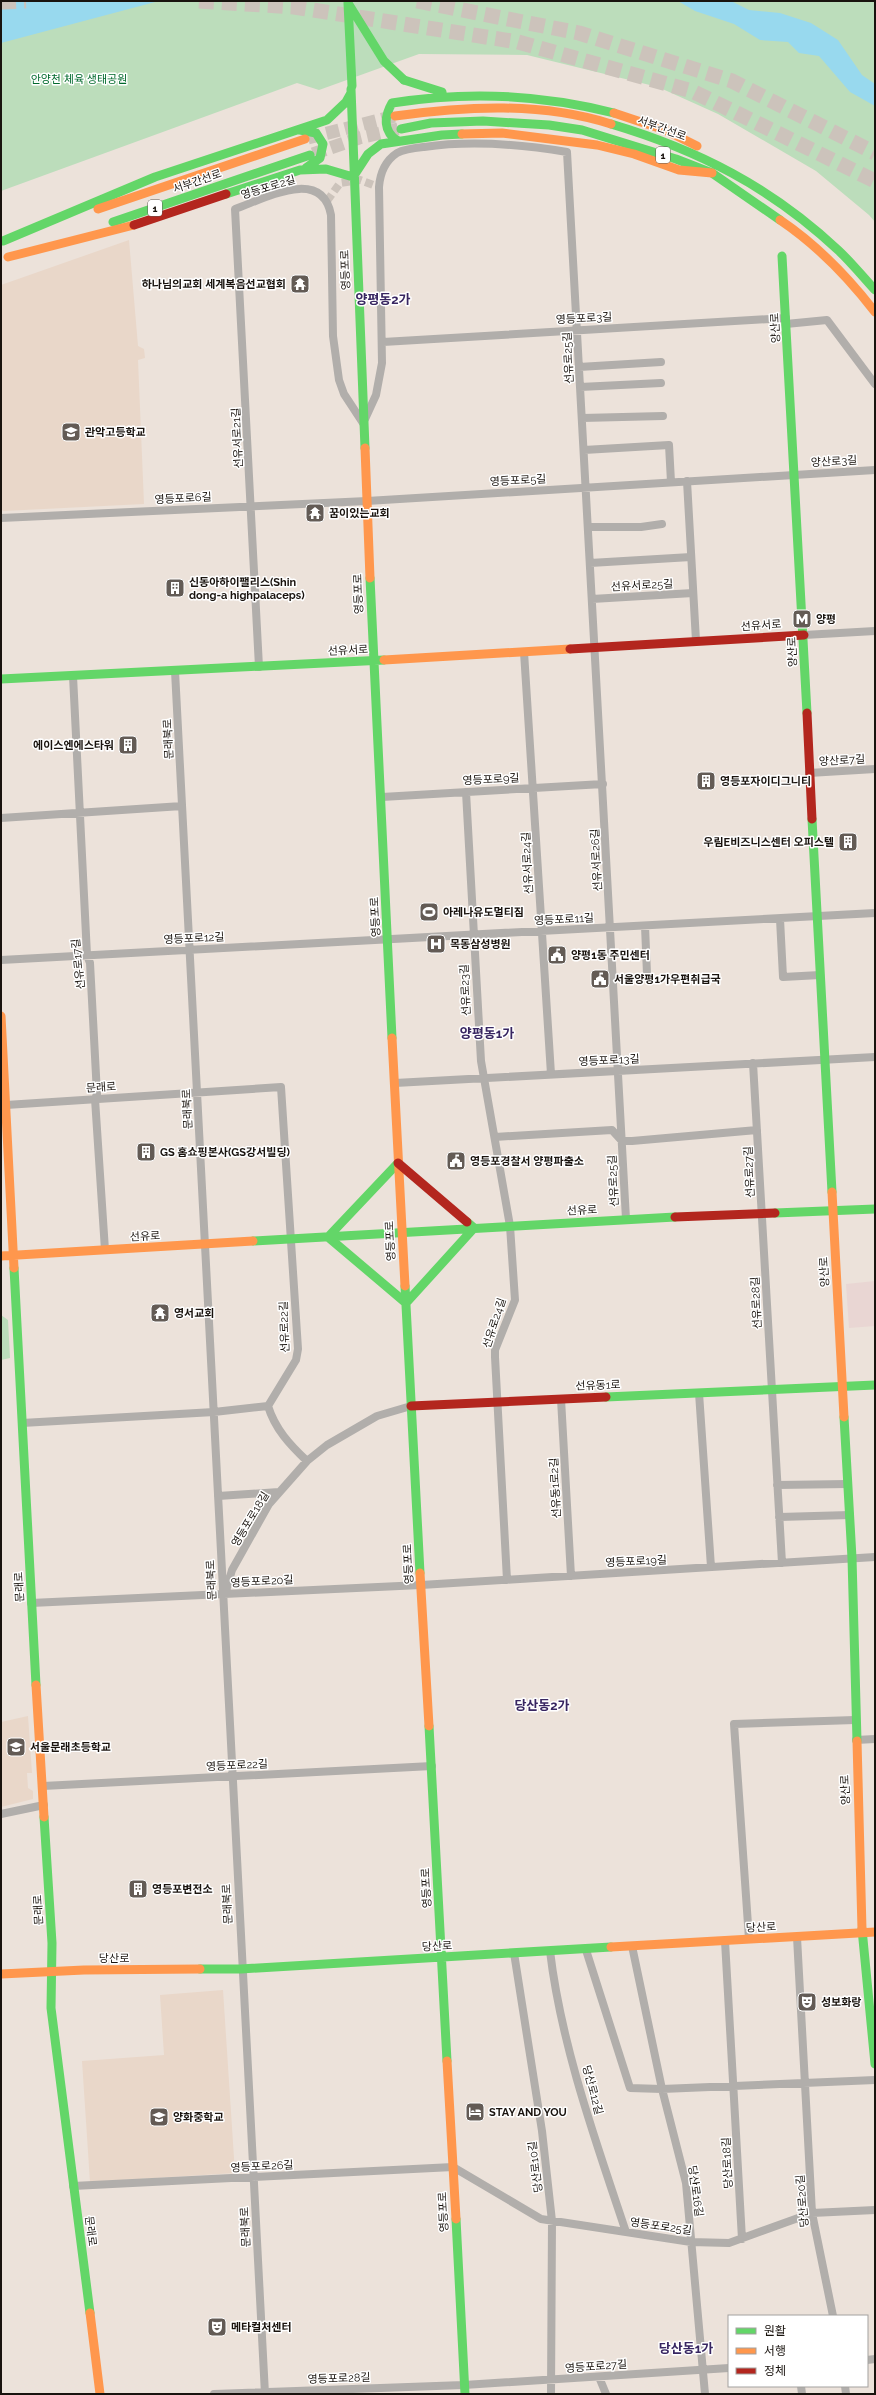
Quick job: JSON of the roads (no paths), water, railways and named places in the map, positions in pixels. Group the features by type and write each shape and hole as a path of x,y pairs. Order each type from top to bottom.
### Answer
{"main road":[{"path":"348,2 384,61 404,80 431,90 461,94 515,96 564,103 640,121 682,137 709,155 714,162"},
{"name":"영등포로","path":"348,2 353,177 373,661 382,797 398,1163 465,2389"},
{"path":"2,241 155,177 326,120 346,102 351,90"},
{"path":"398,141 391,137 385,119 386,111 392,103 414,98 461,94"},
{"name":"서부간선로","path":"395,116 466,107 500,107 550,111 582,116 651,134 714,162 766,193 810,224 863,275 875,290"},
{"name":"1","path":"400,129 431,123 483,121 549,125 582,130 618,140 712,173 806,238 857,288 875,312"},
{"path":"5,259 133,225 314,165 320,160 323,146 320,137 311,130 291,131"},
{"path":"300,170 326,169 353,177 375,147 398,141 471,133 536,135 597,145 634,154 679,170 712,173"},
{"name":"서부간선로","path":"2,241 305,139"},
{"name":"서부간선로","path":"5,259 310,155"},
{"name":"양산로","path":"782,256 804,635 809,773 832,1211 850,1515 862,1933 875,2064"},
{"name":"선유서로","path":"1,679 373,661 804,635"},
{"name":"문래로","path":"1,1016 31,1603 44,1805 52,1971 51,2008 100,2394"},
{"path":"398,1163 474,1228 406,1303 328,1237 398,1163"},
{"name":"선유로","path":"1,1256 626,1219 875,1209"},
{"name":"선유동1로","path":"411,1406 875,1385"},
{"name":"당산로","path":"1,1974 52,1971 241,1969 875,1932"}],"street":[{"name":"선유로25길","path":"383,342 379,187 380,176 384,166 397,154 407,150 440,145 479,143 522,145 567,152 594,648"},
{"name":"영등포로2길","path":"235,209 297,188 314,190 327,201 331,215 333,336 339,380 344,394 363,423"},
{"name":"선유서로21길","path":"235,209 259,667"},
{"name":"영등포로3길","path":"383,342 577,330 827,320 875,384"},
{"path":"363,423 380,380 383,342"},
{"path":"579,367 660,362"},
{"path":"580,387 661,383"},
{"path":"582,418 663,416"},
{"path":"584,450 670,445 671,482"},
{"name":"양산로3길","path":"794,475 875,470"},
{"name":"영등포로5길","path":"367,501 794,475"},
{"path":"687,481 696,641"},
{"name":"영등포로6길","path":"1,518 367,501"},
{"path":"588,527 641,527 662,524"},
{"path":"590,563 691,557"},
{"name":"선유서로25길","path":"592,599 693,593"},
{"name":"선유서로","path":"804,635 875,631"},
{"name":"선유서로26길","path":"594,648 618,1071"},
{"name":"선유서로24길","path":"524,652 551,1074"},
{"name":"문래북로","path":"175,671 206,1244 241,1969 265,2393"},
{"name":"선유로17길","path":"73,676 78,813 87,955 90,963 98,1094 95,1099 105,1250"},
{"name":"양산로7길","path":"809,773 875,769"},
{"name":"영등포로9길","path":"382,797 602,784"},
{"name":"선유로23길","path":"466,792 477,1016 484,1078 510,1226"},
{"path":"1,818 182,806"},
{"name":"영등포로11길","path":"388,939 875,913"},
{"path":"780,919 783,977 820,975"},
{"path":"645,926 647,974"},
{"name":"영등포로12길","path":"1,960 388,939"},
{"path":"824,1059 875,1057"},
{"name":"영등포로13길","path":"395,1083 824,1059"},
{"name":"선유로27길","path":"753,1063 762,1214"},
{"name":"선유로25길","path":"618,1071 626,1219"},
{"path":"197,1092 281,1087 290,1239"},
{"name":"문래로","path":"6,1105 197,1092"},
{"path":"495,1137 612,1130 622,1141"},
{"name":"선유로27길","path":"690,1136 757,1130"},
{"name":"선유로25길","path":"622,1141 690,1136"},
{"name":"선유로28길","path":"762,1214 772,1390"},
{"name":"선유로24길","path":"497,1402 495,1350 515,1300 510,1226"},
{"name":"선유로22길","path":"268,1406 296,1360 298,1349 290,1239"},
{"path":"772,1390 782,1563"},
{"path":"699,1393 712,1567"},
{"name":"선유동1로2길","path":"561,1399 571,1576"},
{"path":"497,1402 507,1580"},
{"path":"22,1423 214,1412 268,1406 271,1417 288,1443 307,1461"},
{"name":"영등포로18길","path":"222,1594 226,1591 232,1570 259,1522 279,1492 307,1461 327,1444 377,1416 411,1406"},
{"path":"777,1485 848,1484"},
{"path":"218,1496 279,1492"},
{"path":"779,1517 850,1515"},
{"name":"영등포로19길","path":"421,1585 875,1557"},
{"name":"영등포로20길","path":"31,1603 421,1585"},
{"path":"749,1939 734,1724 855,1720"},
{"path":"856,1740 875,1739"},
{"name":"영등포로22길","path":"43,1786 432,1766"},
{"path":"1,1814 44,1805"},
{"name":"당산로20길","path":"797,1937 812,2213 834,2315"},
{"name":"당산로18길","path":"725,1941 742,2239"},
{"name":"당산로16길","path":"632,1946 662,2089 686,2183 705,2394"},
{"path":"586,1950 628,2086 630,2088 662,2089 805,2081 875,2080"},
{"name":"당산로12길","path":"550,1951 559,2007 593,2132 626,2232"},
{"name":"당산로10길","path":"514,1953 542,2131 552,2221 551,2394"},
{"name":"영등포로25길","path":"452,2167 540,2219 691,2242 728,2243 812,2213 875,2210"},
{"name":"영등포로26길","path":"73,2186 452,2167"},
{"name":"영등포로27길","path":"465,2389 599,2376 728,2368"},
{"path":"599,2376 606,2394"},
{"name":"영등포로28길","path":"214,2394 465,2389"}],"water":[{"path":"1,1 159,1 1,43"},
{"path":"678,1 731,1 749,10 780,13 811,23 838,40 862,75 875,84 875,106 850,92 819,56 799,53 788,42 760,40 734,24 695,11"}],"tunnel":[{"path":"1,2 26,1"},
{"path":"199,1 294,7 518,42 692,91 875,181"},
{"path":"417,1 579,33 732,81 875,153"},
{"path":"308,138 395,116"},
{"path":"313,154 359,138 398,129"},
{"path":"327,201 340,183 360,180 379,187"}],"place":[{"name":"하나님의교회 세계복음선교협회","path":"300,284"},
{"name":"관악고등학교","path":"71,432"},
{"name":"꿈이있는교회","path":"315,513"},
{"name":"신동아하이팰리스(Shin dong-a highpalaceps)","path":"175,588"},
{"name":"양평","path":"802,619"},
{"name":"에이스엔에스타워","path":"128,745"},
{"name":"영등포자이디그니티","path":"706,781"},
{"name":"우림E비즈니스센터 오피스텔","path":"848,842"},
{"name":"아레나유도멀티짐","path":"429,912"},
{"name":"목동삼성병원","path":"436,944"},
{"name":"양평1동 주민센터","path":"557,955"},
{"name":"서울양평1가우편취급국","path":"600,979"},
{"name":"GS 홈쇼핑본사(GS강서빌딩)","path":"146,1152"},
{"name":"영등포경찰서 양평파출소","path":"456,1161"},
{"name":"영서교회","path":"160,1313"},
{"name":"서울문래초등학교","path":"16,1747"},
{"name":"영등포변전소","path":"138,1889"},
{"name":"성보화랑","path":"807,2002"},
{"name":"STAY AND YOU","path":"475,2112"},
{"name":"양화중학교","path":"159,2117"},
{"name":"메타컬처센터","path":"217,2327"}],"district":[{"name":"양평동2가","path":"383,299"},
{"name":"양평동1가","path":"487,1033"},
{"name":"당산동2가","path":"542,1705"},
{"name":"당산동1가","path":"686,2348"}],"park label":[{"name":"안양천 체육 생태공원","path":"79,79"}]}
